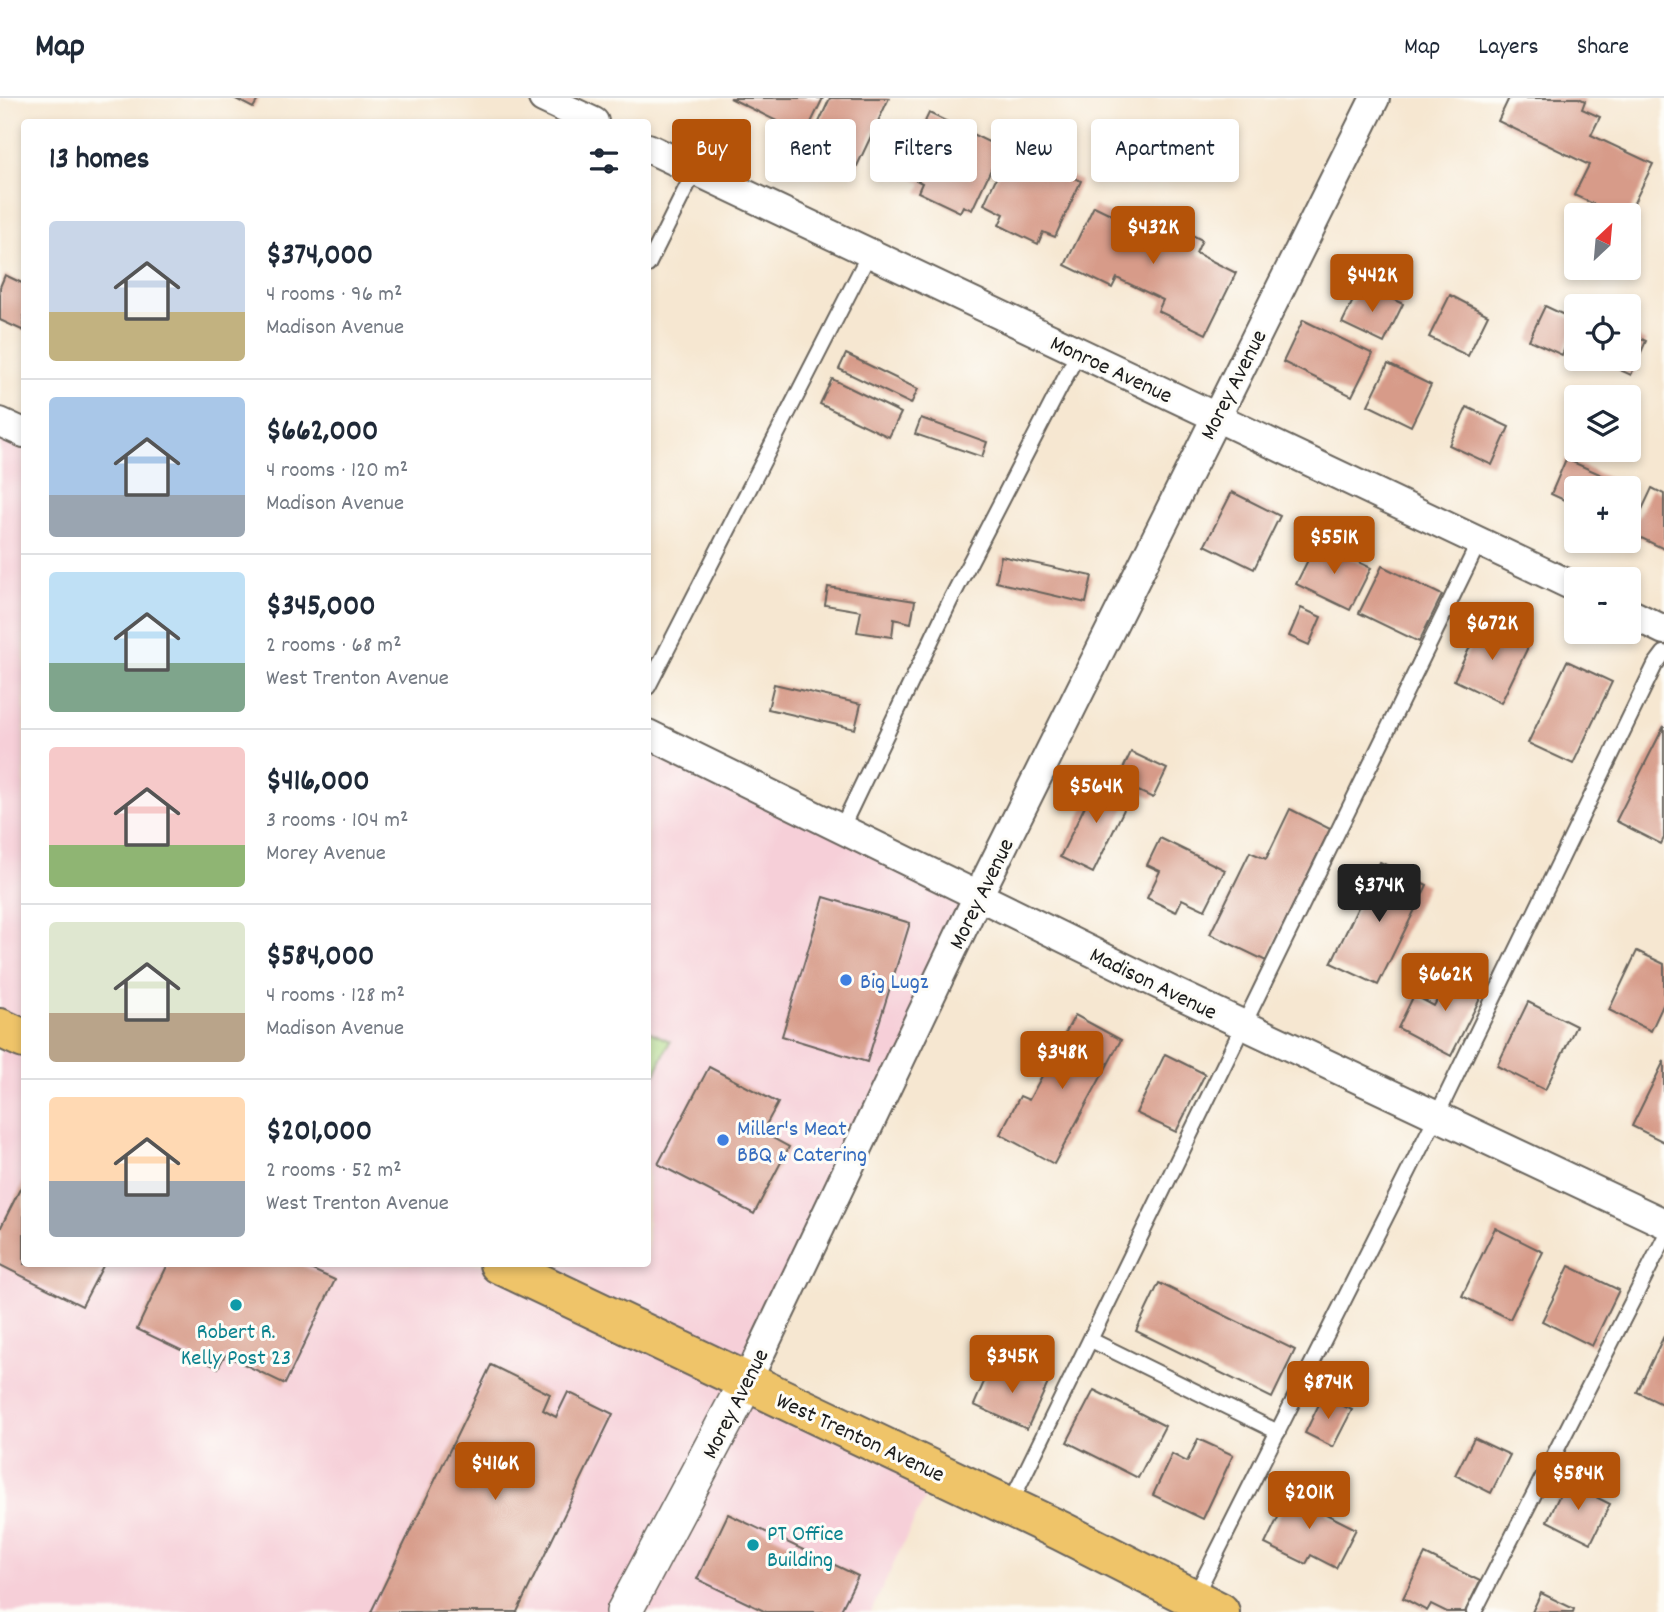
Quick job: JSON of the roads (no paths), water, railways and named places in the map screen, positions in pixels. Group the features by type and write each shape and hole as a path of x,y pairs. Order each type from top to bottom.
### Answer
{"main road":[{"path":"0,1028 21,1038"},
{"name":"West Trenton Avenue","path":"505,1267 1009,1506 1207,1605"}],"street":[{"path":"543,98 588,119"},
{"name":"Morey Avenue","path":"624,1612 747,1381 978,896 1375,98"},
{"name":"Monroe Avenue","path":"651,149 672,159"},
{"name":"Monroe Avenue","path":"720,182 1564,582"},
{"path":"0,422 21,432"},
{"path":"1641,619 1664,630"},
{"name":"Madison Avenue","path":"651,735 1245,1025 1664,1223"}],"lane":[{"path":"651,259 689,182"},
{"path":"651,681 869,254"},
{"path":"841,830 951,599 1079,351"},
{"path":"1009,1506 1479,541"},
{"path":"1207,1605 1278,1432 1437,1115 1655,665 1664,653"},
{"path":"1474,1612 1664,1239"},
{"path":"1091,1340 1278,1432"}],"place":[{"name":"Big Lugz","path":"846,980"},
{"name":"Miller's Meat BBQ & Catering","path":"723,1140"},
{"name":"Robert R. Kelly Post 23","path":"236,1305"},
{"name":"PT Office Building","path":"753,1545"}]}
